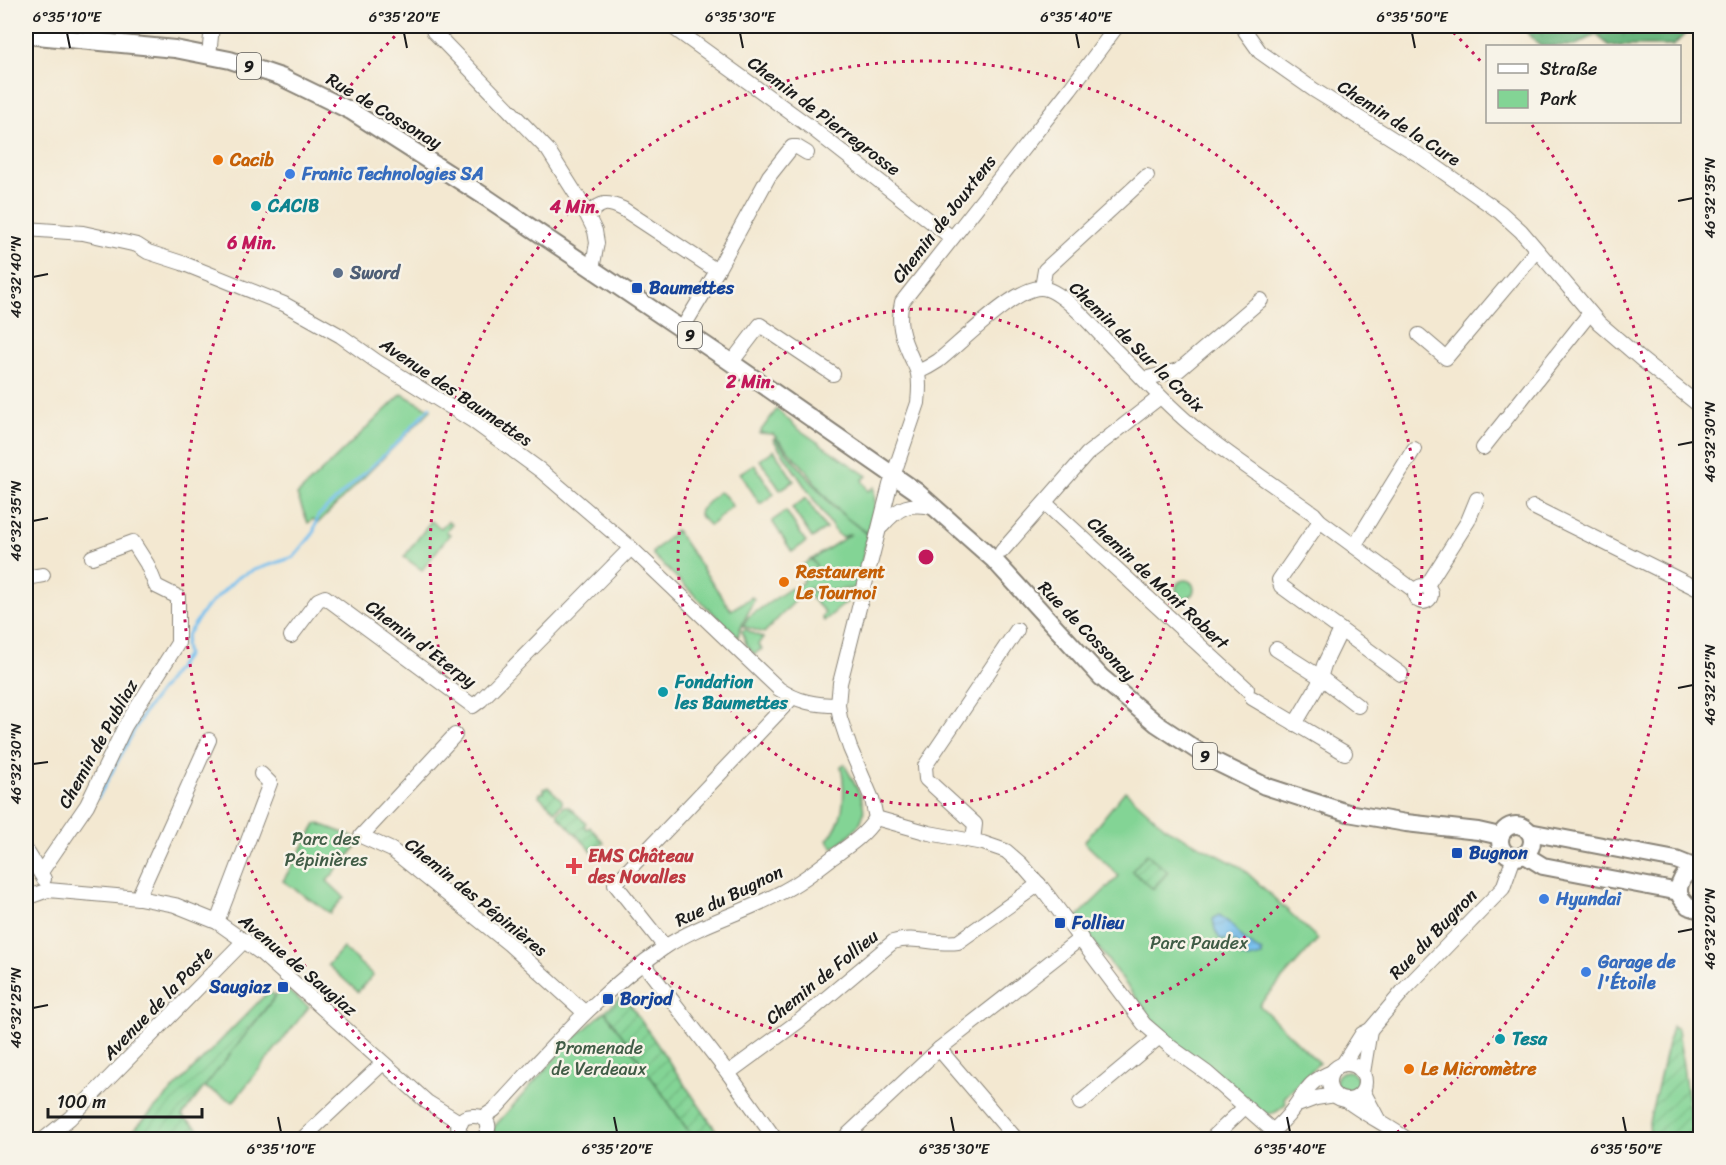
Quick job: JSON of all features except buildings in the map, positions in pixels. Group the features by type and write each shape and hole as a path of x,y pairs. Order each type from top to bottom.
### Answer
{"main road":[{"name":"9","path":"26,35 175,49 209,56"},
{"name":"Rue de Cossonay","path":"209,56 271,73 351,111 487,198 682,329 916,491 994,560 1101,677 1157,724 1210,759 1265,786 1348,813 1500,836 1505,829 1513,825 1522,826 1529,831 1676,860 1699,868"},
{"path":"1519,856 1532,844 1529,831"},
{"path":"1500,836 1500,846 1505,854 1519,856 1543,866 1679,892 1688,906 1701,910"},
{"name":"9","path":"1679,892 1681,879 1688,872 1699,868"}],"street":[{"path":"209,56 212,26"},
{"path":"431,26 434,32 548,150 588,214 595,231 597,243 592,269"},
{"name":"Chemin de Pierregrosse","path":"671,26 809,126 952,238"},
{"name":"Chemin de Jouxtens","path":"876,818 872,799 843,731 838,705 846,653 893,475 920,392 918,372 899,327 902,302 1117,26"},
{"name":"Chemin de la Cure","path":"1244,26 1260,52 1500,212 1521,231 1590,313 1642,360 1701,406"},
{"path":"682,329 769,176 789,149 794,147 807,153"},
{"name":"Chemin de Sur la Croix","path":"1042,288 1045,270 1147,176"},
{"path":"588,214 602,203 612,204 717,271"},
{"name":"Avenue des Baumettes","path":"26,229 83,233 136,245 148,252 284,304 341,336 376,361 473,421 540,470 631,548 769,680 792,698 805,703 838,705"},
{"path":"1419,335 1446,358 1536,250"},
{"name":"Chemin de Sur la Croix","path":"918,372 936,362 1010,301 1024,292 1042,288 1061,296 1160,397 1195,428 1314,514 1354,546 1421,589 1468,521 1477,499"},
{"path":"1144,379 1179,370 1261,300"},
{"path":"1483,448 1590,313"},
{"path":"731,363 760,325 833,374"},
{"path":"1002,551 1087,454 1160,397"},
{"path":"1354,546 1414,448"},
{"name":"Chemin de Mont Robert","path":"1045,503 1249,694 1295,724"},
{"path":"879,530 893,513 902,508 919,504 936,508"},
{"path":"1533,507 1701,590"},
{"path":"1320,521 1279,579 1281,586 1401,674"},
{"name":"Chemin de Publiaz","path":"41,872 87,805 124,726 178,644 178,597 156,586 147,564 133,542 92,557"},
{"name":"Chemin d'Eterpy","path":"291,636 320,598 325,597 473,706 631,548"},
{"path":"26,578 43,575"},
{"path":"973,841 975,824 926,779 926,766 1017,630"},
{"path":"1341,630 1318,686 1295,724 1344,753"},
{"path":"1276,649 1320,677 1358,706"},
{"path":"665,948 615,884 792,698"},
{"name":"Chemin des Pépinières","path":"455,735 362,836 392,850 509,944 584,1012"},
{"path":"140,898 141,891 209,740"},
{"path":"217,922 270,783 261,774"},
{"name":"Rue du Bugnon","path":"483,1118 494,1110 584,1012 609,990 665,948 722,917 766,900 795,885 856,841 876,818 929,833 983,843 1006,852 1021,864 1039,884 1144,1024 1158,1038 1208,1073 1274,1135 1295,1107 1304,1090 1319,1077 1337,1068 1362,1034 1370,1030 1473,916 1503,888 1519,856"},
{"path":"26,850 41,872 48,890 26,898"},
{"name":"Chemin de Follieu","path":"728,1073 799,1020 893,942 904,938 944,944 958,942 1039,884"},
{"name":"Avenue de Saugiaz","path":"48,890 140,898 175,905 217,922 244,940 427,1102 460,1123"},
{"path":"842,1140 939,1049 1081,938"},
{"name":"Avenue de la Poste","path":"44,1140 70,1118 244,940"},
{"path":"644,964 728,1073 776,1140"},
{"path":"1370,1030 1363,1073 1365,1082 1363,1091 1378,1119"},
{"path":"1080,1103 1158,1038"},
{"path":"939,1049 1017,1140"},
{"path":"302,1140 383,1064"},
{"path":"1363,1073 1351,1064 1337,1068 1329,1080 1330,1088 1340,1098 1361,1112 1378,1119 1408,1140"},
{"name":"Rue du Bugnon","path":"1295,1107 1316,1098 1356,1098 1363,1091"},
{"path":"1210,1140 1245,1107"},
{"path":"465,1140 460,1132 460,1123 470,1115 483,1118 488,1129 482,1140"}],"green space":[{"path":"1521,26 1700,26 1687,32 1674,45 1609,45 1596,35 1576,45 1539,45"},
{"path":"402,394 431,410 318,523 313,519 308,523 297,495"},
{"path":"777,409 797,428 867,476 862,480 868,491 874,487 875,506 868,533 845,517 773,434 759,433"},
{"path":"775,438 833,507 868,535 856,588 826,591 809,588 803,594 798,593 795,587 802,583 804,577 802,573 799,575 797,569 811,559 817,567 812,559 851,534 842,537 837,534 773,439"},
{"path":"774,450 794,481 780,490 760,460"},
{"path":"754,464 774,494 760,504 740,473"},
{"path":"718,492 732,506 709,525 699,515 700,510"},
{"path":"806,498 826,529 812,538 792,508"},
{"path":"786,511 806,542 792,552 772,521"},
{"path":"431,521 441,528 448,521 452,524 446,532 450,534 422,570 404,557"},
{"path":"676,530 731,610 752,597 754,600 738,637 653,555 653,552"},
{"path":"1181,580 1189,580 1194,585 1192,596 1181,598 1176,593 1176,585"},
{"path":"791,588 798,598 764,633 743,626 748,617"},
{"path":"810,591 826,594 855,591 854,596 824,621 822,618 825,612 807,594"},
{"path":"745,629 763,638 758,644 762,649 754,654 746,644 742,631"},
{"path":"844,764 858,791 864,810 862,819 856,828 833,848 827,840 841,815 844,786 841,766"},
{"path":"548,787 562,800 562,804 555,811 539,796 540,793 544,793 543,789"},
{"name":"Parc Paudex","path":"1125,791 1167,829 1241,867 1318,939 1259,1005 1319,1063 1284,1098 1286,1104 1276,1112 1269,1114 1262,1112 1225,1079 1181,1048 1155,1023 1076,918 1119,876 1084,842"},
{"path":"565,806 586,823 584,826 587,829 590,827 604,843 598,846 599,849 594,853 558,816 558,812"},
{"name":"Parc des Pépinières","path":"317,823 362,840 327,881 344,897 330,913 283,881"},
{"path":"1147,854 1168,872 1153,889 1132,871"},
{"path":"343,948 373,975 358,992 328,965"},
{"path":"283,987 309,1007 233,1102 204,1087"},
{"path":"268,992 276,995 182,1116 207,1135 205,1139 166,1137 164,1139 125,1139"},
{"path":"623,995 722,1139 694,1139 605,1011"},
{"name":"Promenade de Verdeaux","path":"605,1011 694,1139 490,1140 494,1127 569,1043"},
{"path":"1672,1026 1678,1029 1693,1139 1650,1139 1649,1122"},
{"path":"1347,1071 1357,1078 1358,1082 1351,1092 1347,1093 1337,1086 1336,1082 1343,1072"}],"water":[{"path":"1219,915 1245,940 1262,951 1262,956 1249,959 1240,957 1238,945 1234,941 1220,939 1213,919"}],"waterway":[{"path":"98,798 143,714 187,655 185,645 187,635 205,609 238,577 294,557 313,534 318,516 398,442 430,407"}],"place":[{"name":"Cacib","path":"218,160"},
{"name":"Franic Technologies SA","path":"290,174"},
{"name":"CACIB","path":"256,206"},
{"name":"Sword","path":"338,273"},
{"name":"Baumettes","path":"637,288"},
{"name":"Restaurent Le Tournoi","path":"784,582"},
{"name":"Fondation les Baumettes","path":"663,692"},
{"name":"Bugnon","path":"1457,853"},
{"name":"EMS Château des Novalles","path":"574,866"},
{"name":"Hyundai","path":"1544,899"},
{"name":"Follieu","path":"1060,923"},
{"name":"Garage de l'Étoile","path":"1586,972"},
{"name":"Saugiaz","path":"283,987"},
{"name":"Borjod","path":"608,999"},
{"name":"Tesa","path":"1500,1039"},
{"name":"Le Micromètre","path":"1409,1069"}]}
